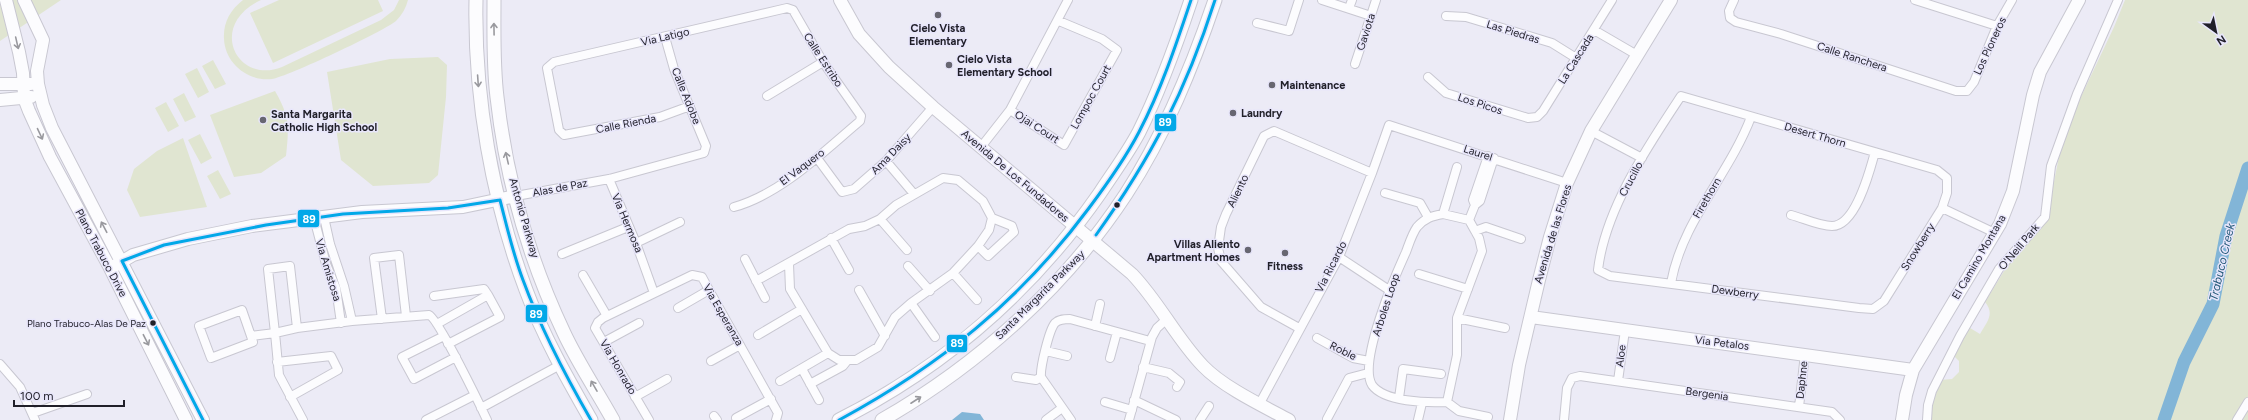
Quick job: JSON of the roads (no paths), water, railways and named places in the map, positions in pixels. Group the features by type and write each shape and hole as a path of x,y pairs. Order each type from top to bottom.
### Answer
{"main road":[{"name":"Antonio Parkway","path":"476,0 479,88 484,129 512,246 526,291 560,365 591,420"},
{"name":"Antonio Parkway","path":"494,0 496,96 504,146 516,196 529,241 564,333 613,420"},
{"name":"Santa Margarita Parkway","path":"839,420 891,392 972,335 1020,291 1076,228 1139,133 1175,49 1191,0"},
{"name":"Santa Margarita Parkway","path":"882,420 916,400 983,352 1041,298 1074,263 1092,241 1126,194 1169,118 1195,58 1215,0"}],"street":[{"name":"Plano Trabuco Drive","path":"6,0 19,52 24,98 50,157 110,268 187,420"},
{"path":"24,0 43,40 37,71 39,90"},
{"path":"29,0 39,21 40,33"},
{"name":"Avenida De Los Fundadores","path":"840,0 851,22 868,46 933,107 1076,228 1123,264 1141,282 1187,346 1211,374 1289,420"},
{"path":"981,147 1010,110 1059,21 1068,0"},
{"path":"1257,23 1289,31 1299,0"},
{"path":"1322,0 1351,4 1371,16"},
{"name":"Gaviota","path":"1355,64 1376,0"},
{"name":"La Cascada","path":"1537,117 1543,111 1612,0"},
{"name":"Avenida de las Flores","path":"1510,420 1519,365 1550,237 1567,183 1591,131 1671,0"},
{"name":"Calle Ranchera","path":"1734,0 1729,11 1730,18 1736,22 1781,34 1956,90 1967,91"},
{"path":"1915,0 1997,26"},
{"name":"Los Pioneros","path":"1967,91 1974,82 1997,26 2012,0"},
{"name":"El Camino Montana","path":"1902,420 1913,370 1995,233 2013,191 2032,95 2040,72 2079,0"},
{"name":"O'Neill Park","path":"1927,420 1928,405 1932,391 1960,336 2000,269 2045,217 2051,166 2077,94 2118,0"},
{"name":"Via Latigo","path":"562,133 547,68 554,62 785,8"},
{"name":"Calle Estribo","path":"785,8 792,10 823,62 861,116"},
{"name":"Las Piedras","path":"1446,16 1466,17 1552,44 1576,58"},
{"name":"Lompoc Court","path":"1059,21 1102,39 1117,50 1064,145"},
{"path":"1594,30 1637,55"},
{"name":"Calle Adobe","path":"665,37 674,69 706,146 704,153"},
{"path":"766,96 823,62"},
{"name":"Los Picos","path":"1428,76 1446,93 1528,118 1537,117"},
{"path":"0,84 23,83 39,90"},
{"name":"Plano Trabuco Drive","path":"39,90 52,128 202,418"},
{"path":"0,100 24,98 39,90"},
{"name":"Desert Thorn","path":"1681,96 1937,170 1947,178"},
{"name":"Crucillo","path":"1598,270 1600,253 1618,205 1642,158 1681,96"},
{"name":"Calle Rienda","path":"562,133 567,135 660,117 690,106"},
{"name":"Ama Daisy","path":"817,158 842,192 854,189 886,162 933,107"},
{"name":"Ojai Court","path":"1010,110 1064,145"},
{"name":"El Vaquero","path":"734,206 754,201 817,158 860,122 861,116"},
{"name":"Firethorn","path":"1671,283 1674,266 1687,232 1739,143 1751,117"},
{"name":"Laurel","path":"1389,125 1567,183"},
{"name":"Via Ricardo","path":"1260,404 1338,257 1372,173 1389,125"},
{"name":"Aliento","path":"1299,328 1261,307 1221,261 1218,248 1221,227 1226,214 1264,136 1274,131 1372,173"},
{"path":"1591,131 1642,158"},
{"path":"1790,215 1831,226 1840,225 1850,216 1865,187 1875,152"},
{"name":"Alas de Paz","path":"110,268 133,255 188,239 252,226 362,212 463,207 609,179 704,153"},
{"path":"1447,402 1457,354 1457,318 1482,251 1476,231 1470,220 1475,205 1480,201 1491,158"},
{"path":"886,162 914,194"},
{"path":"1443,214 1457,167"},
{"path":"756,281 789,264 831,238 849,229 865,226 880,219 914,194 943,178 958,180 983,201 992,218 1012,226 1014,232 988,256 978,246"},
{"name":"Snowberry","path":"1873,309 1884,302 1942,208 1948,193 1947,178"},
{"name":"Via Hermosa","path":"609,179 636,243 654,293"},
{"path":"1385,193 1420,203 1428,217 1443,214 1470,220"},
{"path":"1942,208 1995,233"},
{"name":"Via Amistosa","path":"319,217 344,286 352,321"},
{"name":"Via Amistosa","path":"319,217 326,264 336,288 341,322"},
{"name":"Arboles Loop","path":"1368,373 1388,290 1416,228 1428,217"},
{"path":"789,264 790,289 828,353 839,360 856,360 878,347 895,317 911,303 930,291 953,272 978,246 989,230 992,218"},
{"path":"880,219 907,250"},
{"path":"636,243 680,222"},
{"path":"562,254 628,227"},
{"path":"1476,231 1486,227 1521,239"},
{"path":"831,238 849,270"},
{"path":"382,319 374,258 399,255 406,316"},
{"path":"1338,257 1388,290"},
{"path":"745,259 765,298"},
{"path":"297,328 290,266 268,269 279,375 303,420"},
{"path":"908,266 930,291"},
{"name":"Dewberry","path":"1598,270 1610,276 1873,309"},
{"path":"953,272 977,300"},
{"path":"1419,274 1468,289"},
{"path":"583,275 607,316"},
{"name":"Via Esperanza","path":"607,316 692,275 702,278 771,399 778,413 776,420"},
{"path":"434,296 484,290 500,316 448,344"},
{"path":"678,308 709,290"},
{"path":"859,290 885,336"},
{"path":"437,324 488,295"},
{"path":"911,303 935,337"},
{"path":"1095,326 1100,304"},
{"path":"758,335 802,309"},
{"path":"242,310 251,336 253,342 211,358 199,326 242,310"},
{"path":"251,336 341,322 432,315 456,357 485,419"},
{"name":"Via Honrado","path":"607,316 598,322 595,328 649,420"},
{"name":"Via Petalos","path":"1531,317 1913,370"},
{"path":"1129,420 1150,341 1157,328 1168,318"},
{"path":"1457,318 1505,328"},
{"path":"1016,377 1036,380 1040,377 1052,328 1059,320 1070,319 1150,341"},
{"path":"604,342 639,323"},
{"name":"Aloe","path":"1618,381 1624,330"},
{"path":"1110,358 1117,332"},
{"path":"444,336 402,357 414,379 456,357"},
{"name":"Roble","path":"1317,338 1353,358 1370,361"},
{"path":"710,361 740,344"},
{"path":"1046,350 1067,356"},
{"path":"780,381 828,353"},
{"name":"Daphne","path":"1799,407 1805,354"},
{"path":"277,362 332,356 338,370 290,397"},
{"path":"810,384 843,366 847,361"},
{"path":"0,364 20,387 34,416 87,394"},
{"path":"481,408 560,365"},
{"path":"1143,367 1168,373 1180,382 1177,387"},
{"path":"1398,398 1404,368 1441,374"},
{"path":"802,369 819,400"},
{"path":"1327,419 1349,378 1368,373 1372,385 1385,395 1422,403 1447,402 1459,411 1488,417"},
{"name":"Bergenia","path":"1564,420 1567,388 1572,378 1580,376 1832,412 1840,419"},
{"path":"1040,377 1071,420"},
{"path":"635,397 667,378"},
{"path":"426,420 475,395"},
{"path":"736,418 771,399"},
{"path":"1134,400 1176,420"},
{"path":"1105,402 1132,410"},
{"path":"2237,420 2248,402"},
{"path":"1418,420 1422,403"},
{"path":"1200,420 1209,406"},
{"path":"1046,420 1062,408"},
{"path":"187,420 202,418"}],"water":[{"path":"962,412 980,414 984,420 952,420"}],"waterway":[{"name":"Trabuco Creek","path":"2164,420 2184,362 2213,304 2226,236 2248,168"}],"place":[{"name":"Cielo Vista Elementary","path":"938,15"},
{"name":"Cielo Vista Elementary School","path":"949,65"},
{"name":"Maintenance","path":"1272,85"},
{"name":"Laundry","path":"1233,113"},
{"name":"Santa Margarita Catholic High School","path":"263,120"},
{"name":"Villas Aliento Apartment Homes","path":"1248,250"},
{"name":"Fitness","path":"1285,253"},
{"name":"Plano Trabuco-Alas De Paz","path":"153,323"}]}
